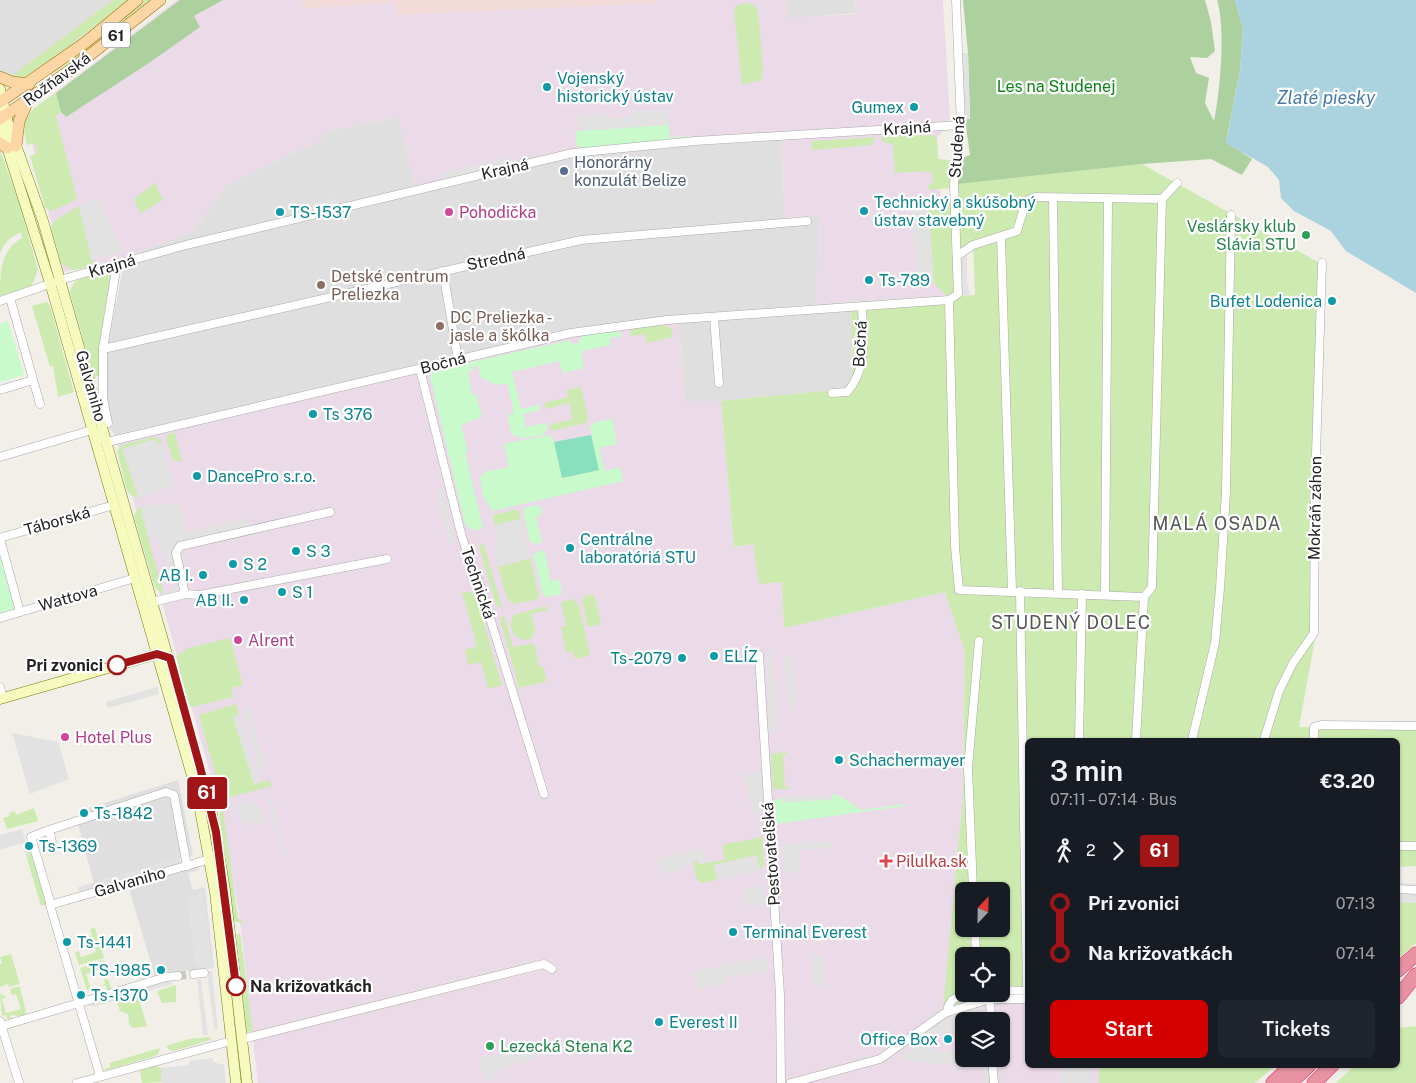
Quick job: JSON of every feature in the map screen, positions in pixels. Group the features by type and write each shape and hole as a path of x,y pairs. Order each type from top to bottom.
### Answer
{"highway":[{"path":"1400,968 1416,954"},
{"path":"1400,984 1416,970"},
{"path":"1400,995 1416,975"},
{"path":"1273,1083 1289,1068"},
{"path":"1290,1083 1306,1068"},
{"path":"1314,1083 1329,1068"}],"main road":[{"name":"Rožňavská","path":"1,97 29,84 86,42 137,0"},
{"name":"Rožňavská","path":"2,120 160,0"},
{"path":"0,77 12,82 29,84"},
{"name":"Galvaniho","path":"1,97 2,120 8,146 43,221 56,284 92,430 197,793 210,859 236,1083"},
{"path":"8,146 28,101"},
{"name":"Galvaniho","path":"56,284 107,442 170,658 216,832 225,890 247,1083"},
{"path":"2,699 157,654 170,658"},
{"path":"231,1041 242,1039"}],"street":[{"name":"Studená","path":"956,0 961,124 954,184 958,294"},
{"name":"Krajná","path":"0,300 117,264 237,232 573,153 694,141 961,124"},
{"path":"1136,738 1144,597 1152,587 1162,199 1177,183"},
{"path":"957,256 973,245 1001,238 1017,230 1026,201 1036,197 1162,199"},
{"path":"1052,198 1058,592"},
{"path":"1105,595 1108,198"},
{"path":"1192,738 1215,643 1220,588 1226,492 1231,215"},
{"name":"Stredná","path":"103,350 581,240 807,221"},
{"path":"1001,238 1016,590 1025,918"},
{"name":"Mokráň záhon","path":"1265,738 1279,691 1293,662 1314,633 1315,487 1322,263"},
{"name":"Galvaniho","path":"108,423 103,398 103,350 117,264"},
{"path":"442,271 458,359"},
{"name":"Bočná","path":"107,442 571,333 627,324 949,300 958,294"},
{"path":"10,298 40,404"},
{"path":"949,300 955,547 958,590 1016,590 1144,597"},
{"name":"Bočná","path":"832,393 846,392 855,383 861,371 862,307"},
{"path":"714,317 719,383"},
{"name":"Technická","path":"420,369 462,537 479,582 544,794"},
{"path":"0,390 34,380"},
{"path":"0,457 92,430 107,442"},
{"name":"Táborská","path":"0,538 114,505"},
{"path":"185,594 176,553 180,546 330,512"},
{"path":"0,538 20,612"},
{"path":"153,602 185,594 200,595 387,559"},
{"name":"Wattova","path":"0,618 135,578"},
{"path":"1079,738 1082,594"},
{"path":"973,882 968,768 979,641"},
{"name":"Pestovateľská","path":"759,654 780,995 781,1083"},
{"path":"0,687 2,699"},
{"path":"1314,738 1314,727 1321,725 1416,726"},
{"path":"100,1076 31,837 166,792 174,795 187,866"},
{"path":"94,815 96,824"},
{"path":"49,830 52,842"},
{"path":"1400,846 1416,846"},
{"name":"Galvaniho","path":"50,905 210,859"},
{"path":"1400,888 1416,890"},
{"path":"242,1039 544,964 552,969"},
{"path":"194,974 204,974"},
{"path":"18,1083 1,1023 166,977 178,976"},
{"path":"1010,990 1025,991"},
{"path":"948,1007 955,998"},
{"path":"1010,999 1025,999"},
{"path":"791,1083 880,1060 943,1014 981,1002"},
{"path":"77,1083 231,1041"},
{"path":"993,1067 994,1083"}],"shaded area":[{"path":"0,0 117,0 26,73 0,88"},
{"path":"177,0 301,0 304,9 395,2 397,15 658,3 659,0 786,0 787,18 856,14 855,0 943,0 950,119 937,139 947,296 817,304 819,215 785,218 781,139 569,156 416,194 399,117 325,132 325,138 227,185 193,231 125,258 63,272 29,131 43,102"},
{"path":"301,0 659,0 659,3 396,15 395,2 304,9"},
{"path":"786,0 855,0 856,13 787,19"},
{"path":"961,53 968,53 970,119 965,119"},
{"path":"666,109 667,125 579,131 578,116 604,114 605,118 631,117 631,112"},
{"path":"399,117 416,193 569,156 781,139 785,218 819,215 817,304 851,302 853,372 846,389 721,401 685,402 678,318 463,356 115,435 110,429 105,386 106,352 125,258 193,231 227,185 325,138 324,132"},
{"path":"513,157 508,166 443,180 442,173"},
{"path":"98,197 123,251 91,259 79,206"},
{"path":"338,198 339,205 296,215 294,208"},
{"path":"912,202 928,202 934,282 917,284"},
{"path":"967,252 967,282 970,295 961,296 960,257"},
{"path":"678,318 685,401 721,401 734,547 753,544 782,582 784,628 945,592 965,652 963,797 945,1008 963,1002 1010,1002 1010,996 1025,996 1025,1068 1099,1068 1099,1083 258,1083 239,913 219,805 115,435 607,325"},
{"path":"155,439 156,444 162,442 174,485 139,499 122,449"},
{"path":"442,489 455,542 450,544 436,490"},
{"path":"179,502 187,532 248,518 249,527 179,543 175,548 180,586 176,592 170,594 174,586 165,552 160,550 157,538 150,539 141,511 143,507 157,503 159,506"},
{"path":"521,519 530,558 498,567 495,525"},
{"path":"772,652 776,732 770,732 766,653"},
{"path":"785,655 791,655 794,711 789,711"},
{"path":"157,687 159,694 108,708 106,702"},
{"path":"248,706 266,770 260,772 242,707"},
{"path":"239,715 260,782 254,785 233,717"},
{"path":"12,733 58,742 69,779 30,794"},
{"path":"761,771 763,812 753,814 744,775"},
{"path":"178,780 193,855 94,883 77,821 79,811"},
{"path":"832,795 832,800 782,802 782,797"},
{"path":"271,796 286,853 282,854 267,797"},
{"path":"253,801 260,807 264,819 261,823 249,826 248,821 241,823 236,806"},
{"path":"22,829 29,854 26,855 22,843 0,850 0,835"},
{"path":"832,841 833,848 799,850 801,872 784,873 781,845"},
{"path":"704,848 707,863 699,864 698,860 685,865 685,869 665,874 664,870 660,870 657,859"},
{"path":"757,855 760,870 717,880 714,865"},
{"path":"180,859 181,863 79,892 78,887"},
{"path":"199,865 199,870 188,873 193,890 205,887 214,968 175,972 155,977 129,889 166,879 167,874"},
{"path":"1400,883 1416,884 1416,903 1400,902"},
{"path":"762,885 766,902 748,908 743,888"},
{"path":"203,890 212,967 199,968 200,965 195,965 188,900"},
{"path":"812,955 823,955 824,986 813,986"},
{"path":"766,957 768,970 733,977 732,974 725,976 726,983 697,990 693,972"},
{"path":"207,971 212,971 218,1029 214,1029"},
{"path":"171,979 173,984 92,1007 90,1002"},
{"path":"201,979 208,1035 203,1035 197,980"},
{"path":"977,1007 985,1012 964,1012"},
{"path":"955,1016 955,1033 932,1034 933,1052 955,1051 955,1063 935,1064 901,1059 902,1053 911,1054 913,1042 934,1024"},
{"path":"534,1046 537,1059 497,1068 499,1077 484,1081 478,1059"},
{"path":"213,1058 213,1062 224,1065 226,1083 162,1083 161,1068 189,1065 189,1061"},
{"path":"984,1067 990,1067 991,1083 985,1083"},
{"path":"1060,1068 1091,1068 1091,1083 1060,1083"}],"green space":[{"path":"113,0 130,0 30,76 21,80 9,78"},
{"path":"144,0 154,0 28,96 26,93 72,60"},
{"path":"180,0 223,0 194,16 200,27 149,63 66,117 61,112 56,93"},
{"name":"Les na Studenej","path":"963,0 1205,0 1211,22 1215,51 1207,58 1190,57 1196,73 1209,78 1205,103 1214,121 1222,43 1220,12 1217,0 1235,0 1243,29 1240,70 1226,142 1252,159 1242,175 1211,159 1142,164 958,184 959,159 970,155 965,119 970,119 968,53"},
{"path":"744,3 752,4 758,10 763,72 761,80 742,85 734,11 736,6"},
{"path":"56,93 61,112 56,116 77,199 53,211 45,208 30,156 38,153 35,143 27,145 24,126 26,119 34,108"},
{"path":"666,109 670,138 690,136 690,139 583,148 577,146 575,131 667,125"},
{"path":"934,135 937,139 938,159 950,160 951,188 929,190 929,184 933,183 931,171 895,173 893,144 883,142 881,137"},
{"path":"876,137 871,145 812,150 812,141"},
{"path":"0,150 19,203 38,270 31,287 0,296 1,271 5,256 9,249 22,238 21,232 10,238 3,246 0,254"},
{"path":"1142,164 1318,262 1324,278 1316,633 1299,727 1416,728 1416,866 1400,867 1400,738 1025,738 1025,996 1010,996 1010,947 955,947 955,1002 963,1002 943,1009 963,797 965,652 945,592 784,628 782,582 759,584 753,544 734,547 721,401 846,389 853,372 851,302 947,296 933,282 928,202 952,199 961,296 975,295 973,242 959,249 958,184"},
{"path":"155,183 163,200 140,213 134,199"},
{"path":"79,206 94,267 72,270 61,263 51,227 56,220"},
{"path":"96,273 107,274 113,279 99,347 100,376 96,376 95,380 70,293 76,281"},
{"path":"47,302 50,306 74,392 58,397 53,366 50,367 32,306"},
{"path":"8,321 24,375 0,382 0,324"},
{"path":"658,324 671,328 673,337 647,343 645,334 630,336 633,328"},
{"path":"616,329 623,336 610,338 611,345 581,351 584,368 563,373 559,361 512,372 521,409 539,405 540,410 523,414 526,427 546,423 547,429 543,435 521,438 511,434 508,416 514,412 507,383 496,385 481,378 478,366 472,367 473,371 468,371 472,395 476,394 482,417 461,425 468,452 465,452 483,528 475,530 469,528 465,523 430,376 432,371 570,340 572,344 579,343 580,338 584,334"},
{"path":"581,387 588,417 586,423 551,431 549,425 573,419 569,403 546,409 544,403 568,397 567,390"},
{"path":"612,419 617,444 599,448 605,471 620,467 623,481 492,511 483,496 480,478 485,472 509,467 504,446 506,443 550,435 554,442 562,478 598,470 590,426 596,422"},
{"path":"175,433 182,461 173,461 166,438 169,434"},
{"path":"591,435 599,470 562,478 554,442"},
{"path":"154,437 162,442 156,444 155,439 137,494 138,498 127,491 117,451 122,445"},
{"path":"536,505 541,507 542,515 536,516 542,542 535,544 530,542 523,511 524,508"},
{"path":"143,507 141,511 164,595 157,590 153,582 134,516 138,508"},
{"path":"518,509 521,519 495,525 493,515"},
{"path":"478,543 484,545 502,608 496,605"},
{"path":"544,550 551,581 559,579 562,594 546,597 543,595 533,554"},
{"path":"0,557 15,609 0,613"},
{"path":"530,558 539,597 536,600 513,604 507,598 498,567"},
{"path":"462,592 471,592 476,596 502,686 488,688 481,662 468,665 465,650 477,646"},
{"path":"594,594 601,624 588,627 582,600 585,596"},
{"path":"573,599 579,605 590,655 575,659 573,651 566,653 561,627 566,625 561,602"},
{"path":"546,606 547,610 531,614 536,632 532,633 533,638 524,640 516,637 510,625 514,615"},
{"path":"504,615 513,647 534,643 539,667 543,666 547,681 519,688 500,619"},
{"path":"230,638 243,685 231,688 233,697 192,707 189,704 176,656 188,648"},
{"path":"236,704 239,715 233,717 254,784 269,780 272,786 222,799 199,715"},
{"path":"786,752 788,754 783,754 785,787 790,786 790,788 773,790 771,754"},
{"path":"836,794 862,810 905,804 905,806 775,824 774,801 782,797 782,802 832,799 832,795"},
{"path":"34,808 38,821 7,829 3,818 10,816 9,813 15,811 16,815"},
{"path":"223,809 238,918 245,924 234,921 219,814"},
{"path":"762,837 764,866 760,870 757,855 714,865 717,880 701,883 697,879 693,863 698,860 699,864 725,860 722,845"},
{"path":"32,849 48,904 41,906 26,855 29,854 28,850"},
{"path":"1400,902 1416,903 1416,943 1400,957"},
{"path":"95,928 104,958 79,965 75,952 79,951 81,957 96,952 92,938 87,939 85,933 87,937 92,936 90,929"},
{"path":"240,933 253,1033 247,1031 236,936"},
{"path":"11,954 20,984 9,987 8,984 0,987 0,964 2,963 0,957"},
{"path":"104,960 108,973 103,974 101,969 86,974 91,989 87,990 80,968"},
{"path":"104,979 106,979 109,981 111,989 108,991 105,985 92,988 105,984"},
{"path":"176,985 176,1002 162,1003 157,991"},
{"path":"20,986 26,1013 23,1016 10,1015 11,1019 8,1020 6,1015 2,1016 0,993 6,997 2,999 6,1013 21,1009 16,994 12,995 10,989"},
{"path":"138,996 147,1026 133,1028 129,1024 128,1014 120,1011 117,1002"},
{"path":"1416,1026 1416,1083 1336,1083 1352,1068 1400,1068 1400,1028"},
{"path":"211,1037 210,1040 174,1051 169,1050 166,1046 189,1039"},
{"path":"160,1048 155,1056 107,1070 103,1069 111,1067 109,1063"},
{"path":"155,1066 161,1068 162,1082 142,1083 140,1070"},
{"path":"1099,1068 1272,1068 1255,1083 1099,1083"}],"water":[{"name":"Zlaté piesky","path":"1235,0 1416,0 1416,293 1346,251 1331,231 1294,211 1281,198 1279,180 1268,167 1226,143 1240,70 1243,29"}],"tunnel":[{"path":"178,976 194,974"}],"bus line":[{"name":"61","path":"117,665 157,654 170,658 216,832 236,986"}],"place":[{"name":"Vojenský historický ústav","path":"547,87"},
{"name":"Gumex","path":"914,107"},
{"name":"Honorárny konzulát Belize","path":"564,171"},
{"name":"Technický a skúšobný ústav stavebný","path":"864,211"},
{"name":"TS-1537","path":"280,212"},
{"name":"Pohodička","path":"449,212"},
{"name":"Veslársky klub Slávia STU","path":"1306,235"},
{"name":"Ts-789","path":"869,280"},
{"name":"Detské centrum Preliezka","path":"321,285"},
{"name":"Bufet Lodenica","path":"1332,301"},
{"name":"DC Preliezka - jasle a škôlka","path":"440,326"},
{"name":"Ts 376","path":"313,414"},
{"name":"DancePro s.r.o.","path":"197,476"},
{"name":"Centrálne laboratóriá STU","path":"570,548"},
{"name":"S 3","path":"296,551"},
{"name":"S 2","path":"233,564"},
{"name":"AB I.","path":"203,575"},
{"name":"S 1","path":"282,592"},
{"name":"AB II.","path":"244,600"},
{"name":"Alrent","path":"238,640"},
{"name":"ELÍZ","path":"714,656"},
{"name":"Ts-2079","path":"682,658"},
{"name":"Pri zvonici","path":"117,665"},
{"name":"Hotel Plus","path":"65,737"},
{"name":"Schachermayer","path":"839,760"},
{"name":"Ts-1842","path":"84,813"},
{"name":"Ts-1369","path":"29,846"},
{"name":"Pilulka.sk","path":"886,861"},
{"name":"Terminal Everest","path":"733,932"},
{"name":"Ts-1441","path":"67,942"},
{"name":"TS-1985","path":"161,970"},
{"name":"Na križovatkách","path":"236,986"},
{"name":"Ts-1370","path":"81,995"},
{"name":"Everest II","path":"659,1022"},
{"name":"Office Box","path":"948,1039"},
{"name":"Lezecká Stena K2","path":"490,1046"}],"district":[{"name":"MALÁ OSADA","path":"1217,523"},
{"name":"STUDENÝ DOLEC","path":"1071,622"}]}
